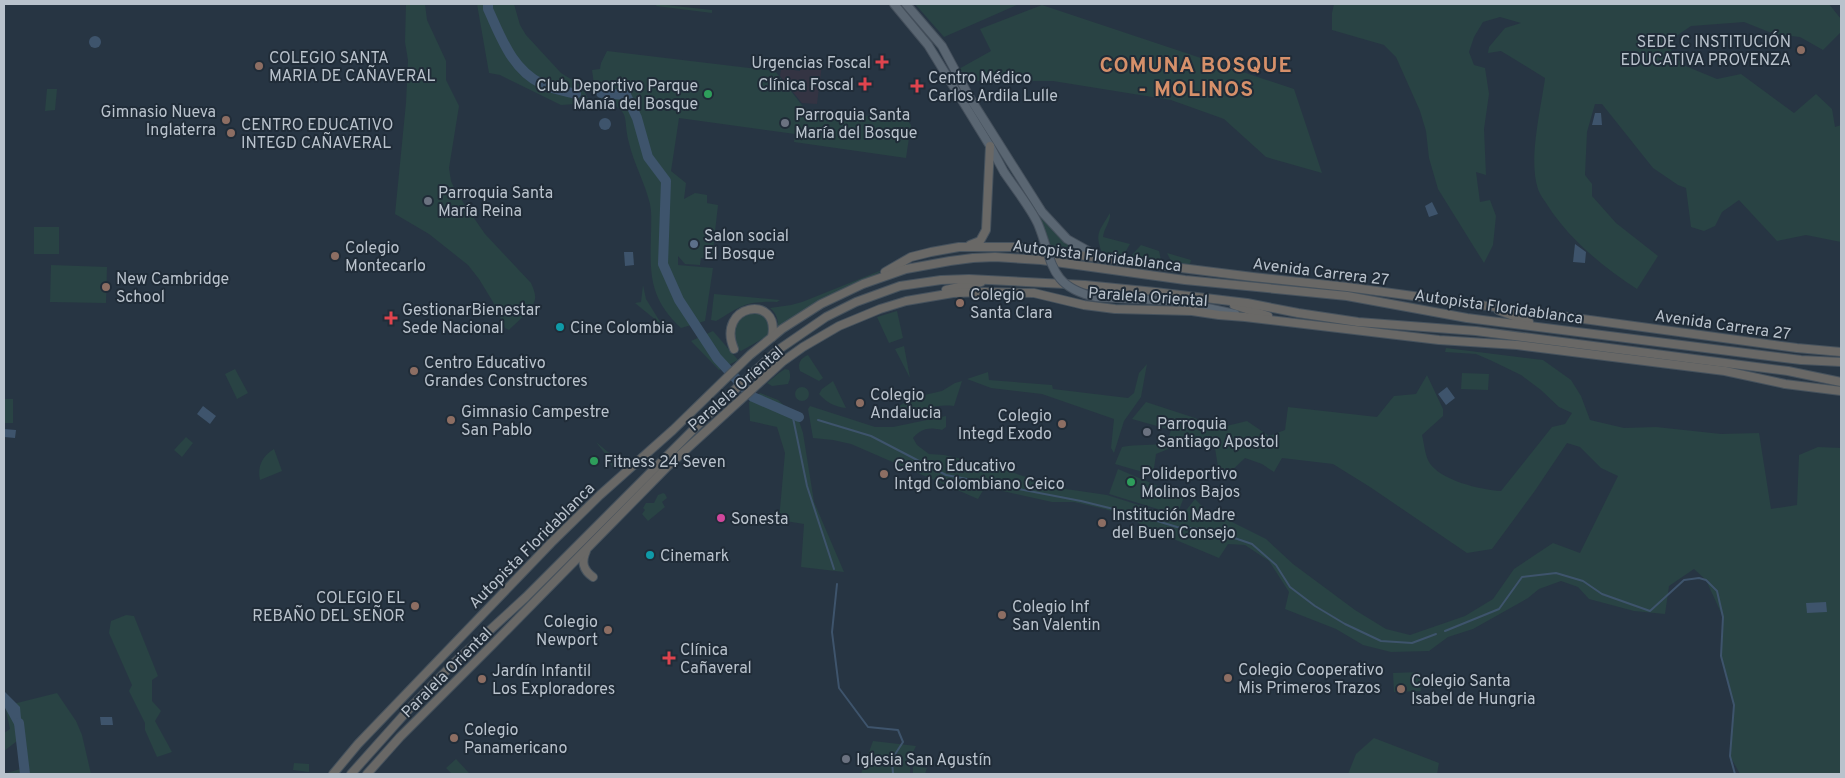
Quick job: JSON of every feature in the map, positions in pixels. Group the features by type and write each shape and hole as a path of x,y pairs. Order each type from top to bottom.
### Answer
{"highway":[{"path":"959,247 980,241 986,230 990,146"},
{"name":"Avenida Carrera 27","path":"863,284 911,257 931,252 959,247 1014,247 1223,273 1348,286 1488,307 1797,348 1841,352"},
{"name":"Autopista Floridablanca","path":"334,774 358,744 523,570 600,495 673,430 772,336 821,304 863,284 891,274 928,264 973,258 995,257 1041,260 1185,280 1347,296 1467,318 1801,360 1841,362"},
{"path":"1185,280 1223,273"},
{"name":"Autopista Floridablanca","path":"351,774 416,702 587,538 716,407 778,350 819,322 856,302 878,293 918,282 969,279 1085,285 1219,300 1358,322 1476,331 1788,371 1841,382"},
{"path":"906,301 989,281"},
{"name":"Paralela Oriental","path":"367,774 400,737 669,465 768,375 803,348 839,326 880,309 906,301 953,294 984,292 1034,293 1097,308 1192,311 1245,317"},
{"path":"1219,300 1284,322"},
{"path":"1488,307 1538,326"},
{"path":"734,349 730,333 732,325 736,318 748,308 763,310 769,315 774,329 772,336"},
{"path":"1245,317 1439,340 1517,345 1725,371 1785,384 1841,391"},
{"path":"588,548 583,558 583,566 593,577"}],"main road":[{"path":"894,4 925,40 1004,172 1038,223 1055,272 1072,289 1083,295 1096,297 1176,301 1245,317"},
{"path":"906,4 942,46 970,98 1042,212 1067,239 1099,258"}],"shaded area":[{"path":"93,36 97,36 101,42 97,48 93,48 89,44 89,40"},
{"path":"801,62 822,65 817,104 802,103 780,76 781,68 800,71"},
{"path":"1595,113 1601,113 1602,125 1592,125"},
{"path":"603,118 607,118 611,124 607,130 603,130 599,126 599,122"},
{"path":"1432,202 1438,214 1429,217 1425,206"},
{"path":"1575,244 1586,252 1585,263 1573,262"},
{"path":"624,252 633,252 634,265 625,266"},
{"path":"1447,387 1455,398 1446,405 1438,394"},
{"path":"203,406 216,416 210,424 197,414"},
{"path":"4,429 16,430 15,438 4,437"},
{"path":"1826,602 1827,612 1807,613 1806,603"},
{"path":"4,691 20,707 26,774 20,774 21,737 4,706"},
{"path":"100,717 112,717 113,725 101,725"}],"green space":[{"path":"406,4 425,4 427,20 446,61 446,80 459,106 449,168 451,181 456,192 485,234 531,283 534,291 535,299 532,307 509,330 505,328 493,302 468,265 429,234 395,214 406,103 408,60 405,42"},
{"path":"477,4 514,4 520,25 526,35 561,73 582,86 590,103 561,105 500,75 489,73"},
{"path":"657,4 712,10 712,13 656,6"},
{"path":"915,4 1019,4 944,37"},
{"path":"1334,4 1829,4 1841,19 1841,32 1823,50 1800,37 1774,34 1744,22 1691,26 1666,43 1683,65 1717,79 1741,74 1794,113 1816,94 1832,109 1835,127 1841,125 1841,242 1806,235 1777,241 1739,200 1722,212 1715,226 1704,231 1691,227 1686,188 1678,185 1653,168 1602,104 1595,104 1587,132 1585,175 1592,184 1592,196 1616,223 1658,256 1637,289 1588,252 1566,230 1540,193 1535,177 1534,164 1538,119 1545,78 1501,51 1488,53 1489,47 1505,28 1521,23 1500,17 1483,22 1474,37 1469,52 1474,65 1485,68 1489,94 1484,129 1486,175 1476,172 1480,202 1490,200 1496,216 1493,245 1484,263 1438,189 1429,158 1426,131 1420,111 1396,57 1384,45 1332,30"},
{"path":"1042,5 1294,89 1322,173 1266,157 1224,119 1171,100 1053,81 965,81 957,70 991,51 980,29"},
{"path":"607,51 775,71 805,109 907,120 911,125 906,158 794,142 795,134 679,118 671,171 686,183 684,199 695,193 707,195 707,203 718,205 712,259 701,258 700,265 685,264 678,256 678,265 713,268 705,321 681,328 670,317 663,306 657,296 654,285 651,261 650,204 631,151 626,120 622,111 601,100 594,84 592,70 600,69"},
{"path":"47,89 57,89 55,110 45,111"},
{"path":"1026,196 1040,215 1076,248 1051,246 1042,222"},
{"path":"1110,213 1103,237 1130,244 1123,256 1103,255 1100,248 1099,233"},
{"path":"34,227 59,227 59,254 34,254"},
{"path":"1141,245 1159,251 1161,260 1129,258"},
{"path":"1167,253 1191,260 1190,264 1172,263"},
{"path":"51,265 107,267 106,303 50,302"},
{"path":"887,268 776,331 777,318 770,308 802,302"},
{"path":"643,285 646,299 662,325 635,303 641,302"},
{"path":"714,294 780,300 777,302 751,303 732,311 716,321 711,320"},
{"path":"759,310 767,318 770,331 766,337 741,351 737,349 733,343 735,325 742,315"},
{"path":"897,311 903,338 889,343 877,317"},
{"path":"713,331 738,360 719,370 691,341"},
{"path":"904,346 910,378 895,349"},
{"path":"1446,348 1543,360 1571,380 1581,396 1590,420 1624,428 1656,427 1721,434 1759,433 1771,509 1797,505 1799,455 1818,447 1841,448 1841,774 1740,774 1730,756 1734,705 1721,656 1723,617 1706,580 1694,569 1669,586 1665,614 1634,611 1589,599 1578,587 1561,581 1539,589 1528,598 1473,629 1448,637 1429,651 1391,652 1363,645 1336,629 1285,609 1289,592 1269,561 1245,545 1228,544 1219,558 1152,530 1126,516 1105,509 1074,502 1052,502 985,487 978,499 851,444 813,438 808,409 810,406 875,427 893,427 946,416 946,427 942,430 926,429 913,438 917,445 929,454 944,455 993,466 1059,488 1107,495 1180,518 1195,499 1204,508 1266,539 1293,564 1355,610 1386,629 1410,635 1465,616 1493,599 1514,569 1553,543 1580,553 1618,476 1601,468 1580,447 1567,443 1492,549 1467,553 1333,464 1282,458 1274,472 1262,464 1245,458 1227,475 1219,473 1214,442 1173,447 1156,454 1153,475 1115,464 1122,447 1167,443 1171,430 1132,419 1146,402 1195,418 1214,429 1247,421 1269,436 1285,430 1288,407 1377,417 1394,396 1416,394 1427,375 1443,409 1443,416 1422,435 1429,462 1434,468 1451,479 1483,489 1501,491 1552,427 1565,424 1572,413 1559,407 1521,375 1476,354 1445,352"},
{"path":"808,355 823,378 819,381 800,371 800,361"},
{"path":"1147,364 1141,397 1124,421 1114,453 1111,448 1114,419 1042,394 991,388 967,379 988,372 989,380 1052,385 1053,389 1128,398 1134,393 1139,373"},
{"path":"235,369 248,393 237,399 225,374"},
{"path":"785,369 790,372 788,384 772,386 767,383 779,373"},
{"path":"1462,373 1489,374 1488,390 1461,389"},
{"path":"833,381 846,408 831,404 819,394 822,389"},
{"path":"962,381 954,406 936,406 905,416 884,420 886,415 911,398 942,391"},
{"path":"802,387 807,389 809,394 807,399 802,401 797,399 795,394 797,389"},
{"path":"760,393 778,400 798,418 803,433 814,502 844,572 801,567 804,524 779,520 785,453 777,427 750,421 749,402"},
{"path":"4,399 13,399 13,423 4,423"},
{"path":"186,437 193,443 182,457 174,450"},
{"path":"596,442 608,452 624,459 619,461 613,469 606,455"},
{"path":"274,449 282,471 260,480 261,462"},
{"name":"Polideportivo Molinos Bajos","path":"1118,469 1184,497 1177,515 1109,494"},
{"path":"663,493 667,498 662,502 665,507 648,521 642,514 645,510 643,508 646,503 654,503 658,495"},
{"path":"126,615 134,616 158,676 152,680 152,701 161,711 155,721 172,752 157,757 145,730 145,723 129,691 132,685 109,633 111,621"},
{"path":"1420,672 1421,691 1394,692 1393,673"},
{"path":"57,693 76,721 82,735 91,774 4,774 20,769 21,738 4,751 4,733 10,729 5,706"},
{"path":"1374,738 1439,763 1437,774 1348,774 1356,754"},
{"path":"873,741 916,746 910,758 910,774 861,774"},
{"path":"456,759 468,774 452,774 446,768"},
{"path":"294,763 309,764 309,772 293,770"},
{"path":"913,766 927,768 925,774 913,774"}],"waterway":[{"path":"488,4 488,9 515,62 532,78 546,86 576,94"},
{"path":"601,93 626,95 637,118 648,157 666,181 663,264 679,300 717,358 753,397 799,417"},
{"path":"792,413 807,486 834,569"},
{"path":"818,420 871,436 946,475 1081,501 1177,527 1211,530 1252,544 1276,565 1290,587 1315,606 1345,624 1381,641 1412,643 1436,634"},
{"path":"1445,631 1499,609 1522,577 1556,573 1583,581 1602,594 1650,611 1684,580 1699,578 1706,580 1717,591 1723,617 1721,656 1734,705 1730,756 1735,774"},
{"path":"837,584 832,632 839,688 868,727 898,730 903,742 892,759 893,774"},
{"path":"19,723 25,774"}],"place":[{"name":"SEDE C INSTITUCIÓN EDUCATIVA PROVENZA","path":"1801,50"},
{"name":"Urgencias Foscal","path":"882,62"},
{"name":"COLEGIO SANTA MARIA DE CAÑAVERAL","path":"259,66"},
{"name":"Clínica Foscal","path":"865,84"},
{"name":"Centro Médico Carlos Ardila Lulle","path":"917,86"},
{"name":"Club Deportivo Parque Manía del Bosque","path":"708,94"},
{"name":"Gimnasio Nueva Inglaterra","path":"226,120"},
{"name":"Parroquia Santa María del Bosque","path":"785,123"},
{"name":"CENTRO EDUCATIVO INTEGD CAÑAVERAL","path":"231,133"},
{"name":"Parroquia Santa María Reina","path":"428,201"},
{"name":"Salon social El Bosque","path":"694,244"},
{"name":"Colegio Montecarlo","path":"335,256"},
{"name":"New Cambridge School","path":"106,287"},
{"name":"Colegio Santa Clara","path":"960,303"},
{"name":"GestionarBienestar Sede Nacional","path":"391,318"},
{"name":"Cine Colombia","path":"560,327"},
{"name":"Centro Educativo Grandes Constructores","path":"414,371"},
{"name":"Colegio Andalucia","path":"860,403"},
{"name":"Gimnasio Campestre San Pablo","path":"451,420"},
{"name":"Colegio Integd Exodo","path":"1062,424"},
{"name":"Parroquia Santiago Apostol","path":"1147,432"},
{"name":"Fitness 24 Seven","path":"594,461"},
{"name":"Centro Educativo Intgd Colombiano Ceico","path":"884,474"},
{"name":"Polideportivo Molinos Bajos","path":"1131,482"},
{"name":"Sonesta","path":"721,518"},
{"name":"Institución Madre del Buen Consejo","path":"1102,523"},
{"name":"Cinemark","path":"650,555"},
{"name":"COLEGIO EL REBAÑO DEL SEÑOR","path":"415,606"},
{"name":"Colegio Inf San Valentin","path":"1002,615"},
{"name":"Colegio Newport","path":"608,630"},
{"name":"Clínica Cañaveral","path":"669,658"},
{"name":"Colegio Cooperativo Mis Primeros Trazos","path":"1228,678"},
{"name":"Jardín Infantil Los Exploradores","path":"482,679"},
{"name":"Colegio Santa Isabel de Hungria","path":"1401,689"},
{"name":"Colegio Panamericano","path":"454,738"},
{"name":"Iglesia San Agustín","path":"846,759"}],"district":[{"name":"COMUNA BOSQUE - MOLINOS","path":"1196,77"}]}
